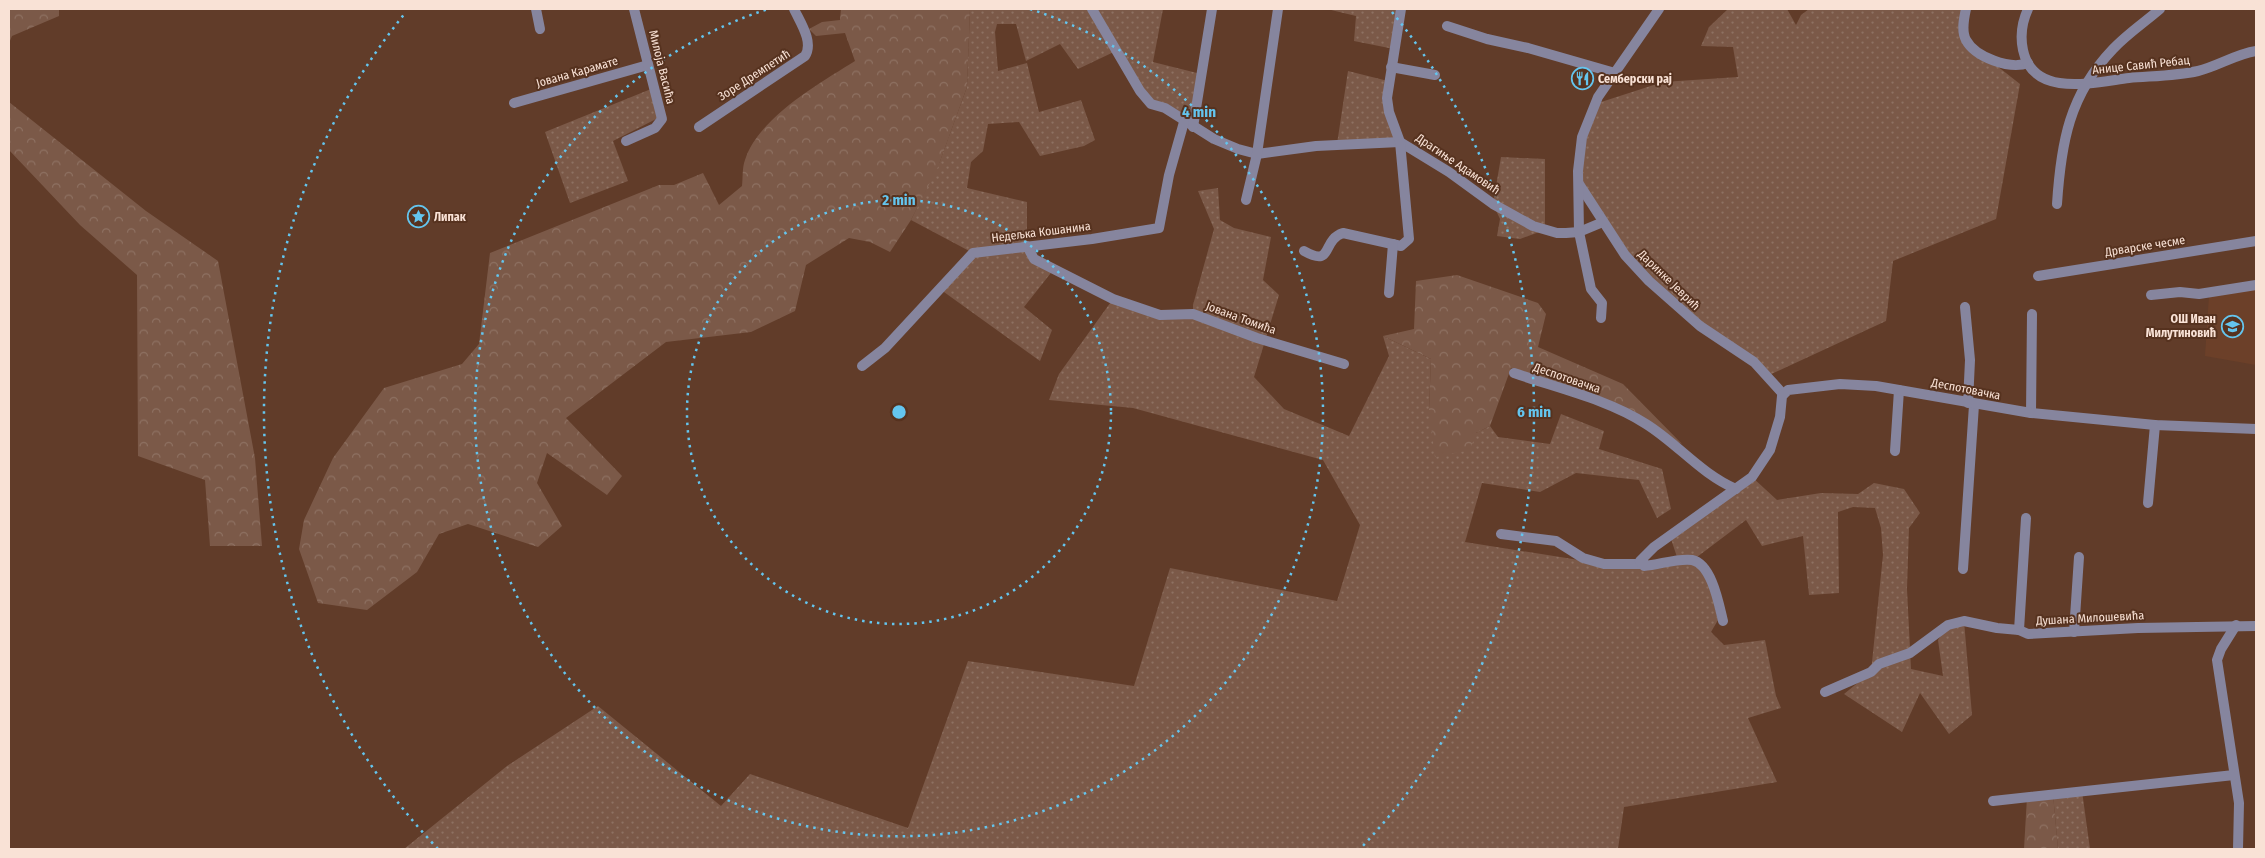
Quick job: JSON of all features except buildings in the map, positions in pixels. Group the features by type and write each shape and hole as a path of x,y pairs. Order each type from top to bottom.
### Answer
{"street":[{"path":"536,9 540,29"},
{"name":"Милоја Васића","path":"626,141 655,128 661,122 634,9"},
{"name":"Зоре Дремпетић","path":"699,126 805,56 808,48 807,40 794,9"},
{"name":"Драгиње Адамовић","path":"1092,9 1140,91 1152,104 1164,108 1188,124 1238,149 1257,154 1316,146 1400,142 1449,172 1493,204 1533,226 1557,233 1579,232 1603,222"},
{"path":"1188,124 1212,9"},
{"path":"1246,200 1257,154 1278,9"},
{"path":"1304,251 1315,257 1321,257 1326,253 1333,239 1343,233 1405,245 1410,234 1400,142 1389,112 1387,98 1401,9"},
{"path":"1601,318 1602,303 1591,289 1579,232 1578,183 1582,137 1595,104 1659,9"},
{"path":"1966,9 1964,35 1972,47 1988,57 2009,65 2022,66 2028,63 2024,54 2021,35 2028,9"},
{"path":"2085,83 2114,48 2160,9"},
{"path":"1447,26 1493,41 1528,48 1615,73"},
{"name":"Анице Савић Ребац","path":"2028,63 2039,75 2052,82 2085,83 2197,71 2256,51"},
{"name":"Јована Карамате","path":"514,103 648,64"},
{"path":"1391,66 1434,74"},
{"name":"Анице Савић Ребац","path":"2057,204 2062,147 2072,112 2085,83"},
{"name":"Недељка Кошанина","path":"862,366 885,348 973,253 1160,228 1169,175 1188,124"},
{"name":"Даринке Јеврић","path":"1578,183 1625,255 1649,281 1700,326 1754,362 1782,394"},
{"name":"Дрварске чесме","path":"2038,276 2256,241"},
{"path":"1389,293 1393,244"},
{"name":"Јована Томића","path":"1027,246 1034,259 1113,299 1160,315 1193,314 1257,338 1344,364"},
{"path":"2151,295 2180,292 2199,294 2256,285"},
{"path":"1963,569 1971,404 1970,360 1965,307"},
{"path":"2031,413 2032,314"},
{"name":"Деспотовачка","path":"1514,373 1622,411 1646,424 1717,481 1736,489"},
{"name":"Деспотовачка","path":"1782,394 1788,390 1840,384 1899,390 2031,413 2155,425 2256,429"},
{"path":"1895,451 1899,390"},
{"path":"1640,564 1641,559 1654,547 1752,477 1770,450 1780,417 1782,394"},
{"path":"2148,503 2155,425"},
{"path":"2019,630 2026,518"},
{"path":"1501,534 1556,541 1583,558 1604,564 1640,564 1646,566 1693,560 1702,566 1717,595 1723,621"},
{"path":"2074,632 2079,557"},
{"name":"Душана Милошевића","path":"1825,692 1871,672 1879,664 1910,653 1948,625 1964,621 1997,628 2019,630 2028,634 2236,625 2256,626"},
{"path":"2236,625 2221,649 2217,660 2239,803 2238,849"},
{"path":"1993,801 2234,775"}],"shaded area":[{"name":"ОШ Иван Милутиновић","path":"2256,288 2256,365 2205,356 2209,296"}],"green space":[{"path":"9,9 59,9 59,16 12,36 9,43"},
{"path":"841,9 970,9 967,87 938,167 911,220 890,252 870,242 849,238 806,265 795,311 751,332 666,342 566,418 622,476 607,495 547,453 537,483 562,526 538,547 468,524 439,534 417,572 367,610 318,603 299,549 304,520 333,458 384,388 462,364 479,344 490,253 659,185 674,185 703,173 719,205 742,186 745,160 752,145 776,116 808,91 855,61 845,33 816,36 809,29 822,22 840,20"},
{"path":"970,9 1163,9 1153,62 1201,74 1193,127 1151,104 1118,50 1078,69 1060,44 1026,61 1016,24 997,24 995,32 998,71 1027,63 1039,112 1081,100 1095,140 1084,146 1040,156 1019,122 988,124 983,151 971,162 967,188 1027,202 1027,246 1031,255 1054,269 1024,307 1052,330 1040,361 937,287 973,253 911,220 940,161 967,87"},
{"path":"1327,9 1401,9 1394,49 1354,41 1356,16"},
{"path":"1728,9 1787,9 1796,25 1801,15 1809,9 1966,9 1964,29 1978,51 2020,84 1996,219 1893,261 1886,321 1767,376 1649,281 1578,183 1579,157 1595,104 1663,82 1738,77 1733,47 1701,46 1709,27"},
{"path":"1348,71 1388,81 1387,98 1400,142 1337,144"},
{"path":"651,89 658,118 613,141 628,181 570,203 545,132"},
{"path":"9,102 146,211 218,261 255,458 262,546 210,546 205,480 138,456 137,275 80,225 9,150"},
{"path":"1501,157 1545,159 1545,230 1520,239 1497,236 1500,219 1493,204"},
{"path":"1218,188 1220,220 1234,228 1271,237 1263,280 1279,295 1254,377 1284,409 1349,436 1389,356 1383,336 1431,359 1429,410 1476,433 1490,426 1498,437 1550,444 1561,414 1604,431 1599,449 1662,469 1671,509 1657,518 1639,480 1576,473 1540,492 1482,483 1465,542 1604,564 1678,560 1670,536 1752,477 1777,500 1821,493 1858,494 1874,483 1904,489 1920,513 1909,528 1907,589 1911,669 1943,676 1938,640 1948,625 1964,621 1972,715 1949,734 1920,693 1902,732 1844,694 1871,672 1883,555 1881,528 1875,508 1853,507 1838,512 1839,593 1809,595 1803,536 1762,546 1746,520 1693,560 1707,573 1718,620 1711,632 1724,645 1765,640 1776,696 1781,708 1748,718 1777,782 1624,807 1618,849 404,849 507,766 598,706 721,806 750,774 908,828 968,661 1134,686 1170,568 1337,601 1360,525 1323,460 1133,408 1049,400 1059,374 1113,299 1160,315 1193,314 1193,305 1214,229 1198,191"},
{"path":"1457,275 1538,303 1546,314 1538,347 1623,384 1682,444 1612,409 1511,368 1490,426 1476,433 1470,450 1435,457 1429,410 1431,359 1383,336 1414,329 1416,281"},
{"path":"2082,791 2090,849 2058,849 2053,794"},
{"path":"2053,794 2058,849 2024,849 2027,797"}],"place":[{"name":"Семберски рај","path":"1582,79"},
{"name":"Липак","path":"418,217"},
{"name":"ОШ Иван Милутиновић","path":"2232,326"}]}
